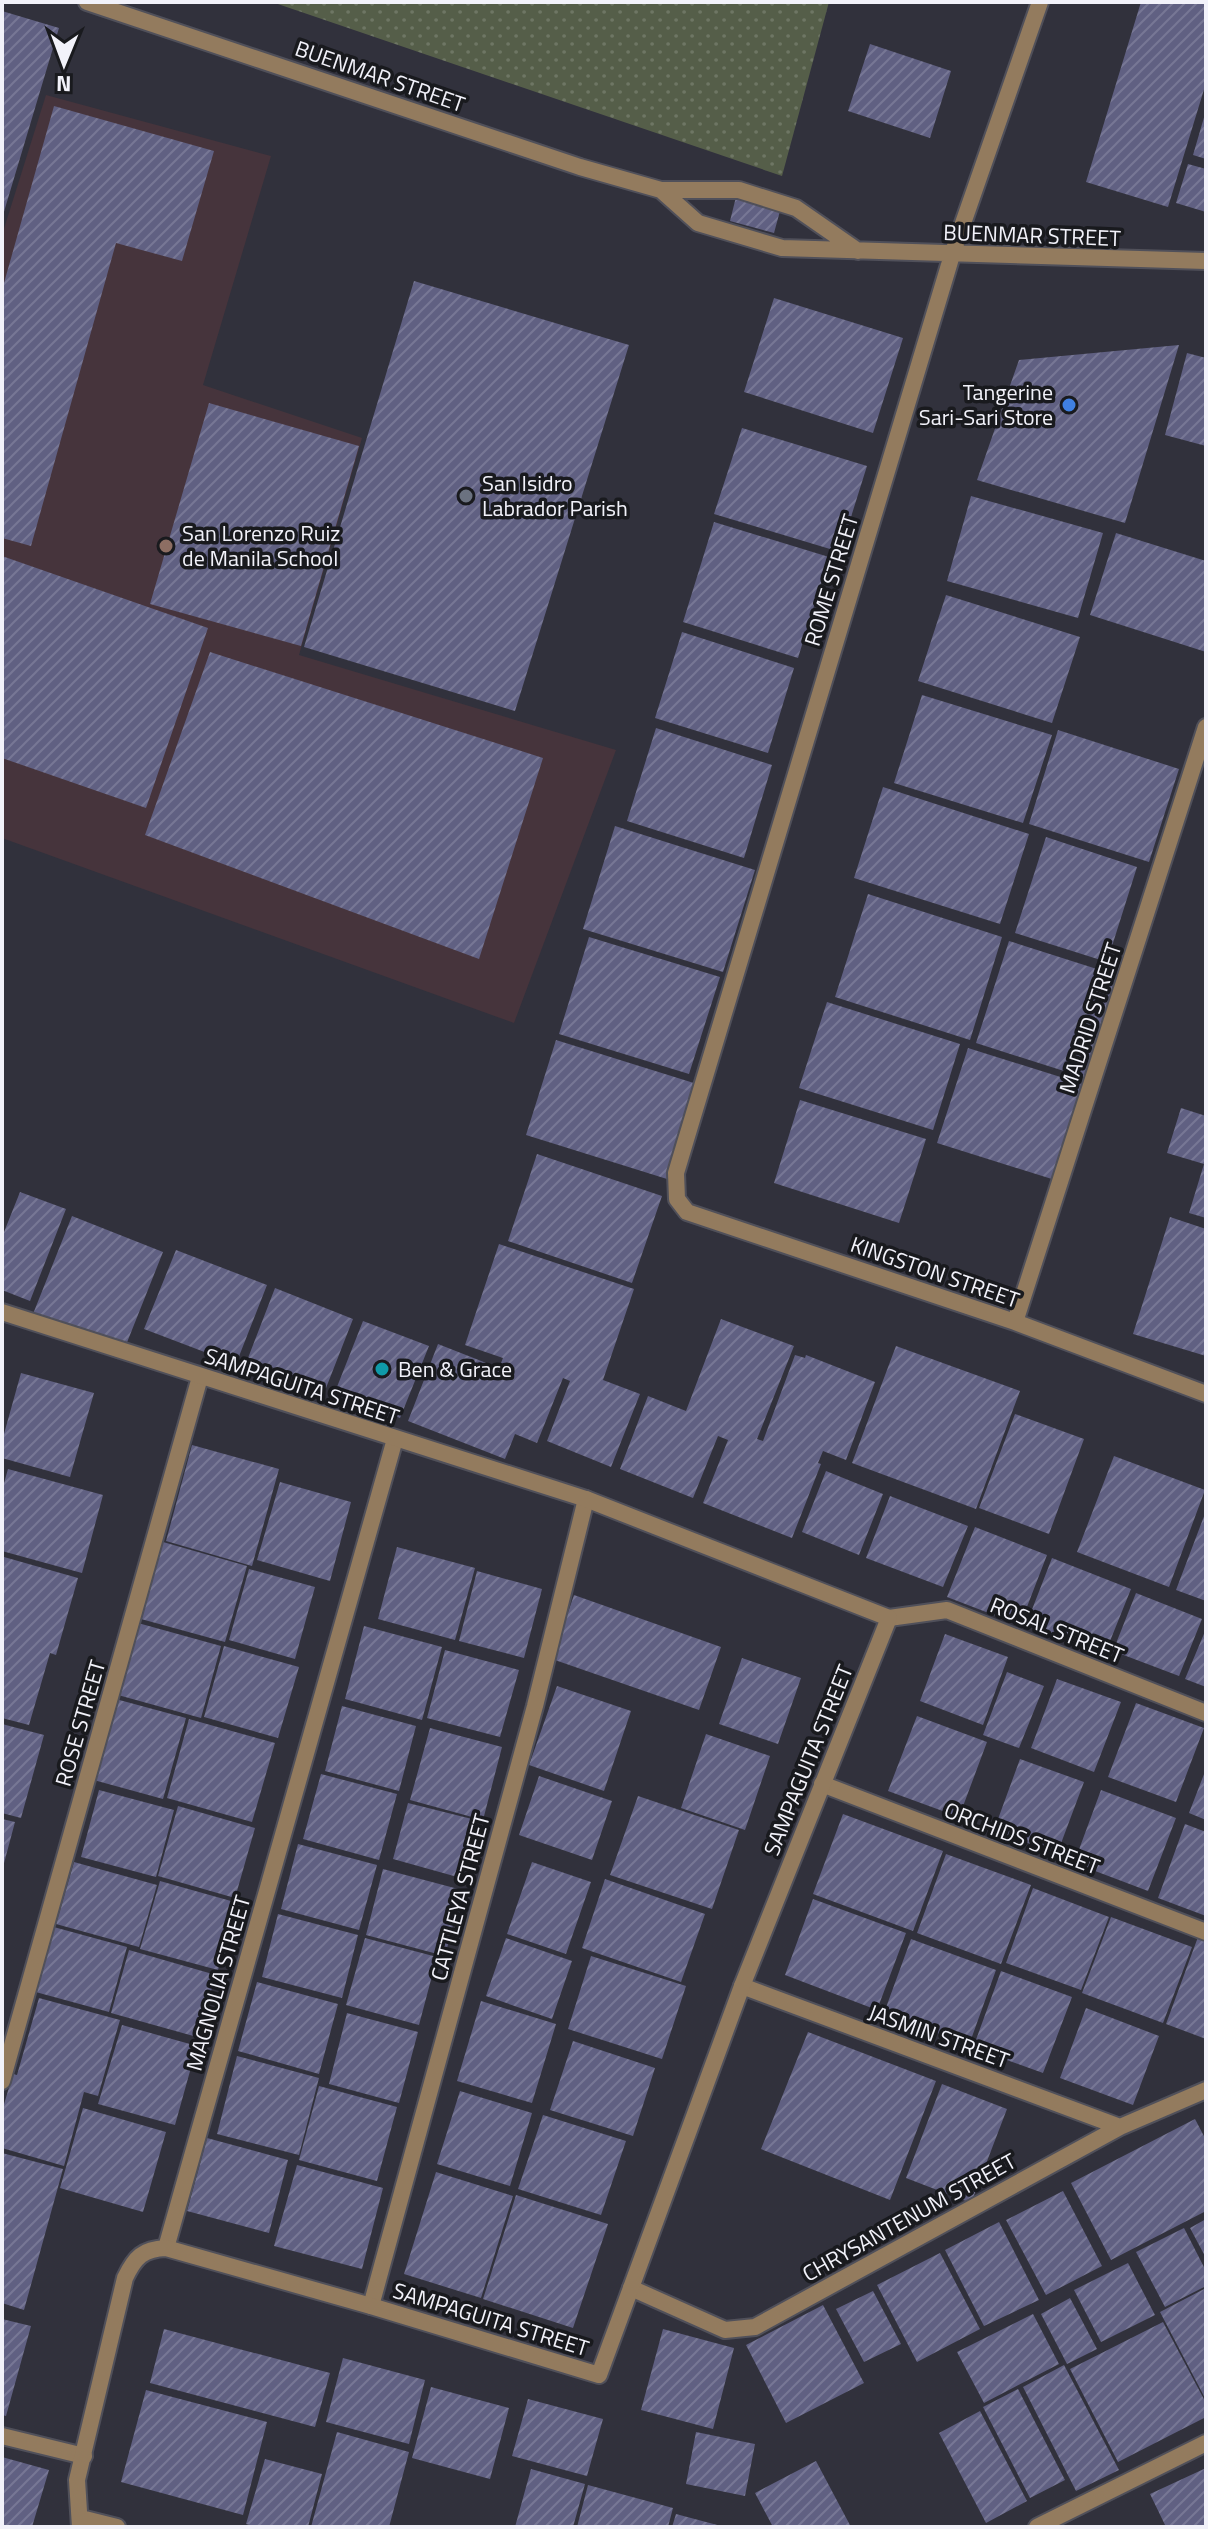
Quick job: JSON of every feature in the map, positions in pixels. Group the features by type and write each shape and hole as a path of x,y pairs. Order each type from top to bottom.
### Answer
{"street":[{"name":"BUENMAR STREET","path":"87,2 580,167 661,190 739,190 796,208 858,251"},
{"name":"ROME STREET","path":"676,1173 952,255 1040,2"},
{"name":"BUENMAR STREET","path":"661,190 698,223 782,248 1206,261"},
{"name":"MADRID STREET","path":"1015,1322 1206,727"},
{"name":"KINGSTON STREET","path":"676,1173 677,1199 687,1212 1015,1322 1206,1394"},
{"name":"SAMPAGUITA STREET","path":"2,1312 586,1499 889,1618 742,1986 599,2375 166,2248"},
{"name":"ROSE STREET","path":"2,2081 200,1377"},
{"name":"MAGNOLIA STREET","path":"166,2248 395,1439"},
{"name":"CATTLEYA STREET","path":"371,2306 535,1706 586,1499"},
{"name":"ROSAL STREET","path":"889,1618 947,1610 1206,1713"},
{"name":"ORCHIDS STREET","path":"822,1784 1206,1932"},
{"name":"JASMIN STREET","path":"742,1986 1120,2127"},
{"name":"CHRYSANTENUM STREET","path":"631,2288 725,2330 755,2327 1120,2127 1206,2090"},
{"path":"117,2527 80,2523 77,2480 125,2278 140,2253 166,2248"},
{"path":"2,2436 84,2456"},
{"path":"1037,2527 1206,2443"}],"shaded area":[{"name":"San Lorenzo Ruiz de Manila School","path":"46,95 271,156 203,385 362,438 299,655 616,750 514,1023 2,838 2,235"}],"green space":[{"path":"272,2 829,2 782,176"}],"building":[{"path":"1141,2 1206,2 1206,83 1168,207 1086,182"},
{"path":"2,11 59,28 3,215 2,214"},
{"path":"870,44 951,71 930,138 848,111"},
{"path":"54,106 214,151 182,261 116,243 31,546 2,538 2,290"},
{"path":"1206,114 1206,159 1193,155"},
{"path":"1188,164 1206,169 1206,212 1176,203"},
{"path":"736,197 780,211 774,233 730,221"},
{"name":"San Isidro Labrador Parish","path":"414,281 629,345 515,711 304,647"},
{"path":"774,298 903,338 873,433 744,392"},
{"path":"1179,345 1125,523 977,480 1019,360"},
{"path":"1187,353 1206,358 1206,446 1165,435"},
{"path":"209,403 359,446 301,646 150,604"},
{"path":"742,428 867,466 840,552 714,514"},
{"path":"971,496 1103,533 1078,618 947,581"},
{"path":"714,522 829,557 798,658 683,622"},
{"path":"1116,533 1206,561 1206,652 1090,615"},
{"path":"2,556 208,628 146,808 2,758"},
{"path":"946,595 1080,637 1052,723 918,681"},
{"path":"682,632 794,668 768,753 655,718"},
{"path":"210,652 543,758 479,959 145,835"},
{"path":"922,695 1052,735 1023,823 894,783"},
{"path":"656,728 772,765 744,858 627,821"},
{"path":"1058,730 1179,769 1149,862 1029,824"},
{"path":"883,787 1029,834 1000,924 854,878"},
{"path":"615,826 755,870 723,972 583,929"},
{"path":"1046,837 1137,867 1107,962 1015,933"},
{"path":"868,894 1002,937 970,1040 835,997"},
{"path":"589,937 720,977 689,1074 559,1034"},
{"path":"1009,941 1122,977 1089,1079 976,1043"},
{"path":"827,1002 960,1044 933,1130 799,1088"},
{"path":"556,1040 697,1084 667,1179 526,1135"},
{"path":"968,1048 1086,1085 1055,1180 937,1143"},
{"path":"800,1100 926,1139 899,1223 774,1183"},
{"path":"1181,1108 1206,1116 1206,1218 1189,1213 1204,1164 1167,1153"},
{"path":"537,1154 662,1196 632,1283 508,1241"},
{"path":"20,1192 66,1209 30,1301 2,1290 2,1237"},
{"path":"72,1216 163,1252 124,1350 33,1314"},
{"path":"1170,1217 1206,1229 1206,1356 1133,1334"},
{"path":"499,1244 634,1289 603,1380 640,1394 611,1467 547,1441 570,1381 563,1378 537,1443 515,1434 505,1459 408,1421 438,1344 499,1368 503,1358 465,1345"},
{"path":"176,1250 267,1285 236,1364 144,1329"},
{"path":"275,1288 353,1319 326,1388 248,1358"},
{"path":"721,1319 794,1346 757,1439 763,1441 795,1355 805,1358 806,1355 875,1382 846,1460 823,1451 818,1463 821,1464 792,1538 703,1503 728,1440 718,1436 693,1498 620,1469 648,1396 686,1411"},
{"name":"Ben & Grace","path":"363,1321 429,1346 400,1418 335,1392"},
{"path":"896,1346 1020,1391 976,1509 852,1463"},
{"path":"21,1373 94,1393 70,1477 2,1458 2,1441"},
{"path":"1015,1414 1084,1439 1049,1534 979,1508"},
{"path":"192,1445 279,1469 252,1566 166,1541"},
{"path":"1114,1456 1205,1490 1169,1587 1077,1552"},
{"path":"8,1469 103,1495 82,1573 2,1551 2,1490"},
{"path":"826,1471 883,1494 859,1555 802,1532"},
{"path":"280,1482 351,1502 330,1581 257,1560"},
{"path":"890,1496 968,1526 943,1587 866,1558"},
{"path":"1206,1511 1206,1601 1176,1590"},
{"path":"975,1527 1047,1555 1020,1625 947,1597"},
{"path":"163,1542 247,1566 225,1642 141,1619"},
{"path":"397,1547 475,1568 455,1640 378,1619"},
{"path":"4,1557 78,1578 56,1655 50,1653 29,1725 2,1718"},
{"path":"1052,1558 1131,1589 1104,1656 1026,1625"},
{"path":"249,1569 315,1587 295,1659 229,1640"},
{"path":"477,1571 542,1589 524,1658 459,1641"},
{"path":"1136,1593 1202,1619 1179,1676 1113,1651"},
{"path":"574,1595 721,1647 699,1710 552,1659"},
{"path":"138,1623 221,1646 201,1718 118,1695"},
{"path":"364,1626 442,1647 422,1720 345,1699"},
{"path":"1206,1629 1206,1687 1185,1679"},
{"path":"945,1634 1008,1657 983,1725 920,1701"},
{"path":"224,1646 299,1667 278,1738 204,1717"},
{"path":"445,1650 519,1670 500,1737 427,1718"},
{"path":"742,1658 801,1678 778,1744 719,1724"},
{"path":"1007,1672 1044,1686 1019,1748 983,1735"},
{"path":"1057,1679 1121,1702 1094,1772 1031,1748"},
{"path":"557,1686 631,1711 604,1791 529,1765"},
{"path":"112,1698 186,1718 163,1799 90,1779"},
{"path":"1136,1703 1204,1728 1176,1802 1108,1777"},
{"path":"342,1706 416,1726 399,1791 325,1771"},
{"path":"917,1716 987,1742 959,1817 888,1791"},
{"path":"189,1719 275,1743 252,1822 167,1798"},
{"path":"2,1724 44,1735 21,1818 2,1813"},
{"path":"430,1728 502,1747 483,1820 410,1800"},
{"path":"706,1734 770,1756 745,1830 681,1808"},
{"path":"1020,1759 1084,1782 1057,1854 994,1830"},
{"path":"1206,1769 1206,1820 1189,1813"},
{"path":"321,1774 397,1794 379,1860 303,1839"},
{"path":"539,1776 612,1801 592,1860 519,1835"},
{"path":"99,1790 174,1810 156,1877 81,1857"},
{"path":"1101,1790 1176,1818 1148,1891 1074,1863"},
{"path":"638,1796 739,1830 712,1909 610,1875"},
{"path":"408,1803 476,1820 461,1878 393,1859"},
{"path":"178,1806 255,1828 235,1898 158,1876"},
{"path":"843,1814 943,1851 913,1931 813,1894"},
{"path":"2,1819 15,1822 3,1867 2,1867"},
{"path":"1185,1824 1206,1832 1206,1916 1158,1898"},
{"path":"298,1844 377,1865 359,1930 281,1909"},
{"path":"946,1854 1031,1885 1001,1964 917,1933"},
{"path":"74,1862 157,1885 139,1947 56,1924"},
{"path":"532,1862 591,1882 566,1954 507,1934"},
{"path":"383,1869 462,1890 445,1956 366,1935"},
{"path":"605,1879 705,1914 681,1982 582,1948"},
{"path":"160,1881 238,1903 218,1970 140,1949"},
{"path":"1033,1888 1109,1917 1081,1990 1006,1963"},
{"path":"813,1899 906,1933 877,2010 785,1975"},
{"path":"278,1914 358,1935 342,1998 262,1977"},
{"path":"1111,1917 1192,1947 1163,2023 1082,1993"},
{"path":"50,1926 127,1947 109,2012 32,1991"},
{"path":"1198,1937 1206,1940 1206,2039 1166,2024"},
{"path":"365,1938 437,1957 419,2025 346,2005"},
{"path":"506,1938 572,1961 552,2019 486,1996"},
{"path":"911,1939 996,1970 969,2045 884,2013"},
{"path":"129,1950 216,1975 197,2037 111,2013"},
{"path":"591,1956 686,1986 662,2059 568,2029"},
{"path":"1001,1971 1072,1997 1043,2073 973,2048"},
{"path":"257,1982 338,2004 319,2074 238,2051"},
{"path":"39,1998 120,2020 98,2096 84,2092 64,2166 2,2148 2,2111 13,2074 17,2075"},
{"path":"481,2001 556,2024 532,2103 457,2081"},
{"path":"1086,2008 1159,2036 1133,2105 1060,2078"},
{"path":"347,2013 418,2032 399,2103 329,2084"},
{"path":"122,2025 197,2046 175,2125 98,2104"},
{"path":"808,2032 936,2081 890,2200 761,2149"},
{"path":"573,2041 655,2068 633,2136 550,2110"},
{"path":"237,2056 319,2078 299,2155 217,2134"},
{"path":"942,2084 1007,2109 971,2203 906,2178"},
{"path":"319,2086 397,2107 377,2181 299,2160"},
{"path":"460,2091 532,2113 510,2186 437,2164"},
{"path":"83,2108 166,2132 143,2212 60,2188"},
{"path":"543,2115 626,2141 601,2215 518,2189"},
{"path":"1195,2119 1206,2140 1206,2211 1111,2260 1071,2183"},
{"path":"207,2138 288,2160 269,2233 187,2211"},
{"path":"2,2153 63,2169 24,2310 2,2303"},
{"path":"297,2165 383,2188 362,2269 274,2246"},
{"path":"436,2172 513,2196 481,2298 404,2274"},
{"path":"1063,2191 1102,2266 1046,2295 1006,2220"},
{"path":"516,2195 608,2224 573,2328 483,2299"},
{"path":"1206,2219 1206,2258 1190,2228"},
{"path":"999,2222 1039,2300 984,2326 945,2250"},
{"path":"1184,2228 1206,2271 1206,2286 1165,2307 1136,2252"},
{"path":"940,2253 980,2329 917,2362 877,2285"},
{"path":"1128,2263 1155,2315 1101,2342 1074,2290"},
{"path":"1206,2288 1206,2400 1160,2312"},
{"path":"873,2291 901,2344 864,2362 836,2309"},
{"path":"1070,2298 1097,2349 1067,2364 1041,2314"},
{"path":"823,2305 864,2383 786,2423 746,2345"},
{"path":"1033,2314 1059,2364 984,2403 957,2352"},
{"path":"2,2319 31,2326 6,2416 2,2415"},
{"path":"1163,2322 1206,2403 1206,2417 1118,2462 1070,2369"},
{"path":"164,2329 330,2373 315,2427 150,2383"},
{"path":"663,2329 734,2348 713,2429 641,2410"},
{"path":"343,2358 425,2380 409,2444 326,2422"},
{"path":"1064,2365 1119,2470 1076,2491 1023,2387"},
{"path":"431,2387 509,2408 490,2479 412,2458"},
{"path":"1018,2389 1065,2480 1030,2498 983,2407"},
{"path":"146,2390 267,2422 243,2515 121,2482"},
{"path":"528,2399 603,2419 587,2476 512,2456"},
{"path":"980,2411 1027,2501 986,2523 939,2433"},
{"path":"337,2432 409,2452 389,2527 311,2527"},
{"path":"696,2432 755,2444 745,2496 686,2484"},
{"path":"2,2457 49,2470 32,2527 2,2527"},
{"path":"265,2459 322,2474 308,2527 257,2527 246,2524"},
{"path":"816,2461 851,2527 773,2527 755,2493"},
{"path":"1206,2468 1206,2527 1166,2527 1150,2494"},
{"path":"531,2469 585,2484 573,2527 515,2527"},
{"path":"588,2485 673,2508 668,2527 577,2527"},
{"path":"676,2514 721,2526 721,2527 672,2527"}],"place":[{"name":"Tangerine Sari-Sari Store","path":"1069,405"},
{"name":"San Isidro Labrador Parish","path":"466,496"},
{"name":"San Lorenzo Ruiz de Manila School","path":"166,546"},
{"name":"Ben & Grace","path":"382,1369"}]}
